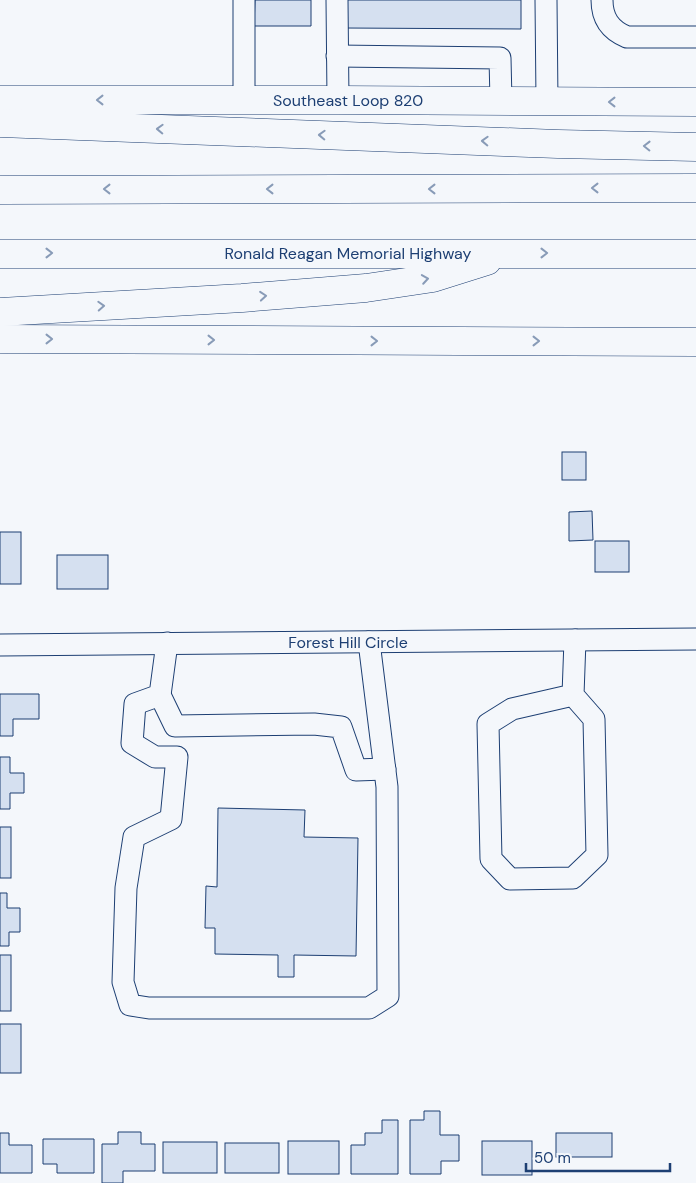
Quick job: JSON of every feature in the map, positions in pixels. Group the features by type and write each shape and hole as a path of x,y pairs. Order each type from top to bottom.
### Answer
{"main road":[{"name":"Southeast Loop 820","path":"0,100 696,102"},
{"path":"0,123 558,144 696,147"},
{"path":"0,190 696,188"},
{"path":"0,312 242,298 366,288 433,278 512,253"},
{"name":"Ronald Reagan Memorial Highway","path":"0,254 696,254"},
{"path":"0,339 696,342"}],"street":[{"path":"244,0 244,100"},
{"path":"337,0 338,100"},
{"path":"546,0 547,101"},
{"path":"602,0 604,19 620,34 627,37 696,37"},
{"path":"337,56 500,58 502,101"},
{"name":"Forest Hill Circle","path":"0,645 696,639"},
{"path":"573,695 512,709 488,724 491,859 510,878 573,878 597,855 594,719 573,695 575,640"},
{"path":"160,695 135,704 133,723 132,743 155,757 177,756 171,819 134,837 126,888 124,982 130,1005 148,1008 369,1008 388,996 387,787 369,642"},
{"path":"167,643 160,695 175,726 314,724 341,727 356,770 384,769"}],"building":[{"path":"255,0 311,0 311,26 254,26"},
{"path":"346,0 521,0 521,29 345,28"},
{"path":"562,452 586,452 586,480 562,480"},
{"path":"592,511 593,540 569,541 569,512"},
{"path":"0,532 21,532 21,584 0,584"},
{"path":"595,541 629,541 629,572 595,572"},
{"path":"57,555 108,555 108,589 57,589"},
{"path":"0,694 39,694 39,719 13,719 13,736 0,736"},
{"path":"0,757 10,757 10,773 24,773 24,793 10,793 10,809 0,809"},
{"path":"218,808 305,810 304,837 358,838 356,956 294,955 294,977 278,977 278,955 215,954 215,928 205,928 206,886 217,887"},
{"path":"0,827 11,827 11,878 0,878"},
{"path":"0,893 7,893 7,908 20,908 20,932 9,932 9,946 0,946"},
{"path":"0,955 11,955 11,1011 0,1011"},
{"path":"0,1024 21,1024 21,1073 0,1073"},
{"path":"424,1111 440,1111 440,1135 459,1135 459,1161 441,1161 441,1174 410,1174 410,1120 424,1120"},
{"path":"382,1120 398,1120 398,1174 351,1174 351,1145 365,1145 365,1133 382,1133"},
{"path":"118,1132 141,1132 141,1144 155,1144 155,1171 123,1171 123,1183 102,1183 102,1144 118,1144"},
{"path":"0,1133 9,1133 9,1145 32,1145 32,1173 0,1173"},
{"path":"556,1133 612,1133 612,1157 556,1157"},
{"path":"43,1139 94,1139 94,1173 57,1173 57,1164 43,1164"},
{"path":"288,1141 339,1141 339,1174 288,1174"},
{"path":"482,1141 532,1141 532,1175 482,1175"},
{"path":"163,1142 217,1142 217,1173 163,1173"},
{"path":"225,1143 279,1143 279,1173 225,1173"}]}
